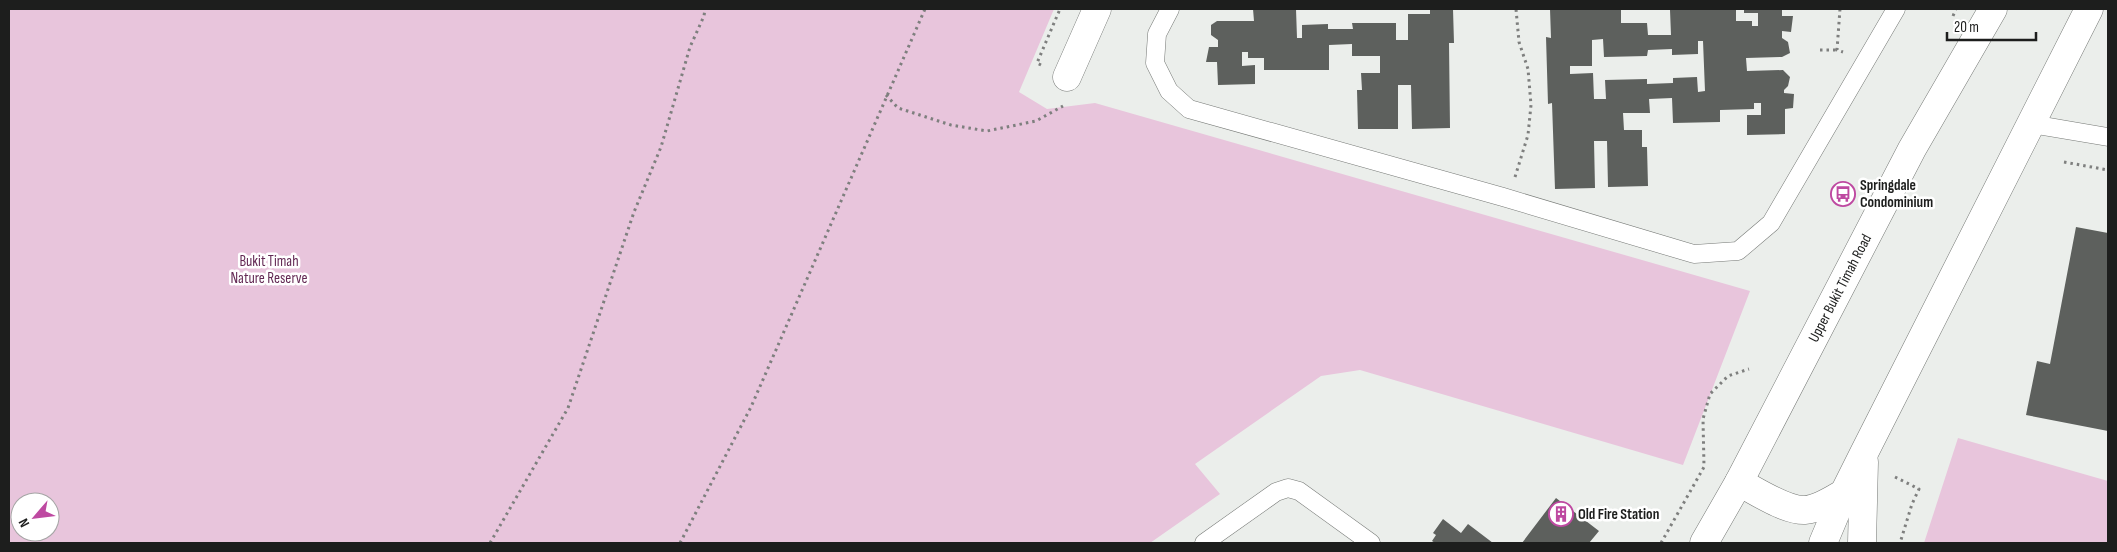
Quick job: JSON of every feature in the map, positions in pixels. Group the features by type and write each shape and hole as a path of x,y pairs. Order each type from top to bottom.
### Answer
{"main road":[{"path":"1068,89 1096,9"},
{"name":"Upper Bukit Timah Road","path":"1704,543 1739,482 1912,149 1992,9"},
{"path":"1823,543 1844,493 2089,9"},
{"path":"1862,543 1864,453"},
{"path":"1739,482 1777,502 1804,510 1824,505 1844,493"}],"lane":[{"path":"1170,9 1158,34 1155,63 1168,91 1189,109 1504,197 1694,254 1738,251 1771,223 1896,9"},
{"path":"2032,124 2108,137"},
{"path":"1204,543 1276,492 1288,488 1300,491 1371,543"}],"path":[{"path":"490,543 568,408 634,212 660,148 690,47 704,16 705,9"},
{"path":"680,543 751,407 925,9"},
{"path":"1504,197 1517,173 1528,135 1531,106 1528,69 1519,42 1516,9"},
{"path":"1837,50 1840,9"},
{"path":"1820,50 1837,50 1865,60"},
{"path":"886,95 898,108 951,124 987,131 1036,122 1068,89"},
{"path":"2064,162 2108,170"},
{"path":"1661,543 1704,468 1703,419 1710,394 1728,376 1749,368"},
{"path":"1895,477 1919,489 1912,504 1900,543"}],"green space":[{"name":"Bukit Timah Nature Reserve","path":"9,9 1054,9 1019,92 1047,109 1095,103 1750,291 1683,465 1360,370 1321,376 1195,464 1220,494 1150,543 9,543"},
{"path":"1958,438 2108,481 2108,543 1924,543"}],"building":[{"path":"1253,9 1296,9 1297,38 1302,38 1302,25 1328,24 1328,29 1353,29 1352,23 1396,23 1396,40 1408,40 1408,14 1430,14 1430,9 1453,9 1454,43 1449,43 1450,128 1412,129 1411,85 1398,85 1398,129 1358,129 1357,90 1362,90 1361,73 1380,73 1380,56 1352,56 1352,44 1329,45 1329,70 1264,70 1264,58 1248,58 1248,52 1242,52 1242,66 1255,65 1255,84 1218,85 1217,62 1206,62 1209,47 1218,47 1218,40 1211,35 1211,25 1217,21 1254,21"},
{"path":"1550,9 1621,9 1621,23 1647,23 1648,35 1671,35 1670,10 1736,9 1736,21 1752,21 1752,26 1758,26 1758,13 1744,13 1744,9 1782,9 1782,16 1793,16 1791,32 1782,31 1782,38 1788,42 1790,53 1782,57 1746,58 1747,71 1783,70 1790,77 1784,93 1794,94 1793,108 1785,109 1785,134 1747,135 1747,115 1761,115 1761,103 1754,103 1754,109 1720,110 1720,122 1673,123 1672,98 1649,99 1650,113 1623,113 1624,130 1642,130 1642,147 1647,147 1648,186 1608,187 1607,141 1594,141 1595,188 1555,189 1552,103 1548,104 1546,37 1551,38","holes":["1603,39 1604,57 1647,56 1648,50 1672,49 1672,55 1698,54 1698,41 1703,41 1705,91 1698,92 1697,77 1673,78 1673,83 1647,84 1647,79 1605,80 1606,99 1594,99 1593,73 1570,74 1570,66 1592,66 1592,40"]},
{"path":"2076,227 2108,233 2108,431 2026,415 2037,361 2050,364"},
{"name":"Old Fire Station","path":"1556,498 1599,531 1589,543 1522,543"},
{"path":"1443,519 1461,533 1468,524 1493,543 1435,543 1432,541 1436,535 1433,533"}],"place":[{"name":"Springdale Condominium","path":"1843,194"},
{"name":"Old Fire Station","path":"1561,514"}]}
